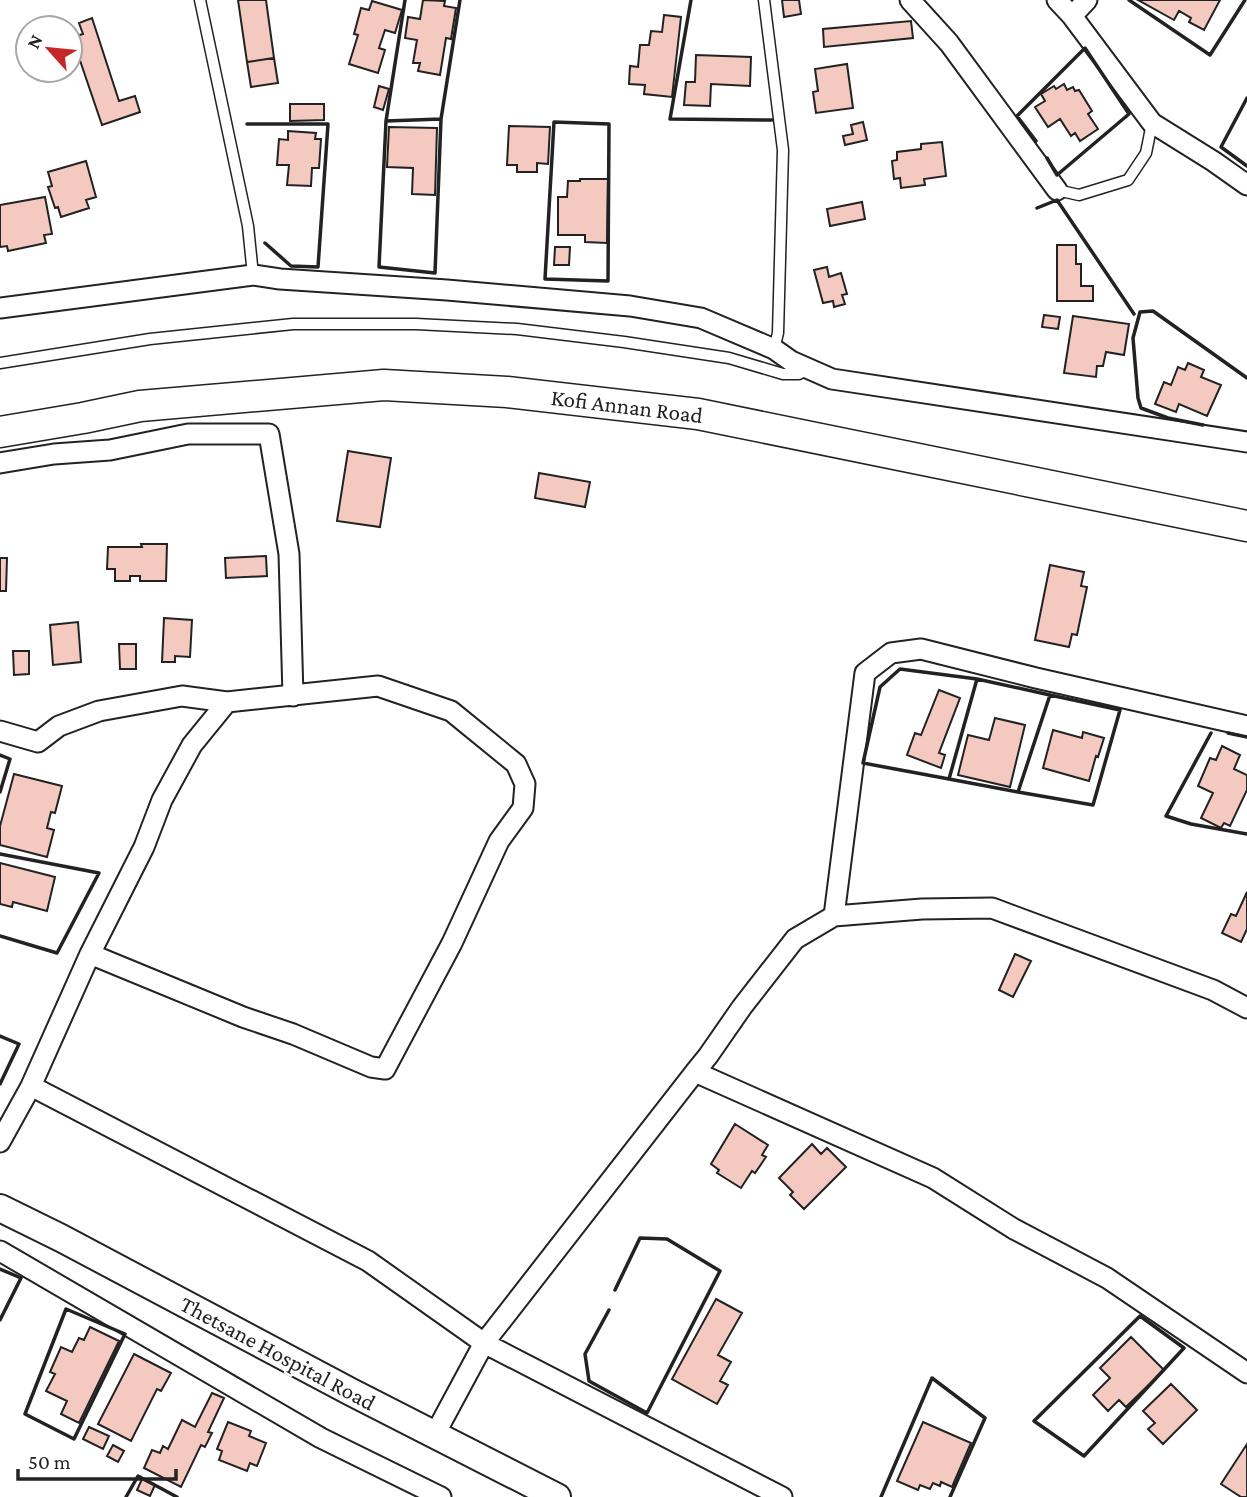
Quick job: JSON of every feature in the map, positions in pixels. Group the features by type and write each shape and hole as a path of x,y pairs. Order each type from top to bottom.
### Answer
{"main road":[{"name":"Kofi Annan Road","path":"0,432 140,406 344,388 384,385 507,391 698,414 1247,526"},
{"name":"Thetsane Hospital Road","path":"0,1208 557,1497"}],"street":[{"path":"910,0 949,43 1057,190"},
{"path":"1057,0 1152,123 1247,185"},
{"path":"1072,16 1087,0"},
{"path":"0,308 253,275 630,306 701,318 774,349 791,361 832,379 1247,442"},
{"path":"0,463 54,454 110,450 188,434 269,434 289,554 293,696"},
{"path":"834,916 865,673 891,653 921,649 1247,726"},
{"path":"0,731 38,742 59,726 99,711 182,696 227,702 379,686 451,711 516,764 525,784 523,808 499,841 452,943 385,1069 371,1067 90,954"},
{"path":"0,1142 31,1086 90,954 144,847 162,800 192,745 227,702"},
{"path":"435,1434 484,1343 708,1056 742,1007 795,939 834,916 922,909 992,908 1213,990 1247,1008"},
{"path":"695,1072 933,1178 1014,1229 1107,1278 1247,1373"},
{"path":"31,1086 368,1262 484,1343 782,1497"},
{"path":"0,1251 321,1438 441,1497"}],"lane":[{"path":"200,0 248,226 253,275"},
{"path":"764,0 783,150 778,333 774,349"},
{"path":"1057,190 1079,195 1128,180 1146,153 1152,123"},
{"path":"0,363 150,340 293,324 416,324 517,329 624,342 729,358 783,374 799,373 807,369"}],"building":[{"path":"238,0 266,0 274,58 247,62"},
{"path":"423,0 445,1 444,6 456,8 451,39 446,38 440,75 418,71 420,63 413,63 417,40 405,38 408,17 420,19"},
{"path":"782,0 799,0 801,14 784,17"},
{"path":"1138,0 1220,0 1204,30 1189,22 1191,18 1179,11 1174,20"},
{"path":"372,1 402,10 395,33 385,30 379,48 385,50 378,73 349,64 358,35 354,34 361,8 369,10"},
{"path":"664,15 681,17 672,97 644,94 645,85 629,84 630,66 638,67 640,45 649,45 651,31 662,32"},
{"path":"92,18 119,101 135,96 140,112 102,125 84,72 84,21"},
{"path":"911,21 913,38 824,47 823,29"},
{"path":"696,55 751,57 750,86 711,84 710,106 684,105 686,82 695,82"},
{"path":"274,58 278,83 251,87 247,62"},
{"path":"847,64 853,108 816,113 813,92 818,91 815,69"},
{"path":"1064,84 1067,90 1073,87 1075,91 1079,90 1092,111 1088,114 1098,129 1080,141 1075,133 1071,136 1060,119 1048,127 1035,107 1045,101 1041,94 1054,86 1056,89"},
{"path":"379,86 389,89 383,110 374,107"},
{"path":"290,104 324,104 324,120 290,121"},
{"path":"863,122 867,140 845,145 843,136 853,134 851,125"},
{"path":"509,126 550,127 548,164 537,163 537,172 517,172 517,165 507,165"},
{"path":"389,127 437,128 435,195 412,194 413,168 387,167"},
{"path":"288,131 316,133 315,139 321,139 319,168 312,168 311,186 287,185 289,165 277,165 279,139 288,140"},
{"path":"942,142 946,176 924,179 925,185 901,188 900,178 894,179 892,161 897,160 897,152 921,149 921,144"},
{"path":"86,161 96,197 86,200 89,208 61,217 48,187 52,186 48,172"},
{"path":"608,179 607,243 585,242 585,235 558,235 558,197 567,197 568,181"},
{"path":"45,197 52,234 44,235 46,243 8,251 7,246 0,247 0,205"},
{"path":"862,202 865,219 830,226 827,209"},
{"path":"1057,245 1076,245 1076,264 1081,264 1081,286 1093,286 1093,301 1057,301"},
{"path":"555,247 570,247 569,265 554,265"},
{"path":"827,267 829,277 841,273 847,294 842,295 845,304 834,307 833,301 823,303 814,270"},
{"path":"1044,315 1060,317 1058,329 1042,327"},
{"path":"1073,316 1129,324 1124,355 1106,352 1103,366 1097,366 1096,377 1064,373"},
{"path":"1188,363 1204,370 1201,377 1221,385 1207,416 1179,404 1176,412 1155,404 1164,382 1171,385 1178,367 1185,370"},
{"path":"348,451 391,458 380,527 337,521"},
{"path":"539,473 590,482 585,507 535,498"},
{"path":"141,544 167,544 166,581 140,581 140,576 130,576 130,581 115,581 115,569 107,569 108,547 142,547"},
{"path":"266,556 267,576 226,578 225,558"},
{"path":"0,558 7,558 6,591 0,591"},
{"path":"1050,565 1084,572 1081,586 1087,587 1077,635 1072,634 1069,647 1035,640"},
{"path":"164,618 192,620 190,657 175,656 175,662 162,662"},
{"path":"78,622 81,662 53,665 50,625"},
{"path":"119,644 136,644 136,669 120,669"},
{"path":"13,651 29,651 29,674 14,675"},
{"path":"939,690 960,698 939,753 945,755 941,768 907,755 915,733 921,735"},
{"path":"995,718 1025,725 1010,787 958,775 968,735 989,740"},
{"path":"1053,730 1082,738 1083,732 1104,738 1089,781 1043,768"},
{"path":"1222,746 1240,755 1234,769 1247,775 1247,790 1230,826 1224,823 1221,828 1201,818 1213,793 1198,786 1210,758 1216,760"},
{"path":"14,774 62,786 55,813 51,812 47,828 54,830 47,857 0,845 0,826"},
{"path":"0,863 55,877 47,911 13,902 12,907 0,904"},
{"path":"1247,892 1247,929 1241,942 1222,933 1231,914 1236,916"},
{"path":"1015,954 1031,961 1013,997 999,990"},
{"path":"735,1124 768,1145 762,1155 766,1157 755,1173 752,1171 741,1188 717,1173 719,1170 711,1164"},
{"path":"812,1144 821,1154 827,1148 846,1167 804,1209 790,1195 793,1192 779,1178"},
{"path":"716,1299 742,1313 718,1355 731,1362 720,1381 728,1385 717,1404 672,1379"},
{"path":"90,1327 119,1341 79,1423 61,1414 67,1401 46,1391 55,1374 50,1372 61,1347 72,1352 79,1338 84,1340"},
{"path":"1131,1337 1164,1370 1126,1407 1119,1400 1108,1411 1093,1395 1110,1378 1100,1368"},
{"path":"134,1354 171,1373 161,1391 157,1389 131,1441 98,1424"},
{"path":"1171,1384 1197,1410 1163,1444 1148,1429 1155,1423 1143,1411"},
{"path":"212,1393 224,1398 208,1432 212,1433 205,1447 201,1445 181,1487 144,1468 152,1450 160,1453 163,1446 168,1449 182,1420 195,1427"},
{"path":"228,1422 251,1431 249,1436 266,1443 257,1466 250,1463 247,1471 219,1460 222,1451 217,1449"},
{"path":"923,1422 971,1443 952,1487 941,1482 940,1486 933,1483 930,1489 920,1485 918,1490 897,1481"},
{"path":"89,1427 109,1436 103,1449 83,1439"},
{"path":"1247,1444 1247,1497 1241,1497 1221,1484"},
{"path":"113,1445 124,1451 118,1462 107,1456"},
{"path":"142,1479 155,1485 150,1496 137,1490"}],"wall":[{"path":"405,0 386,121 441,119 460,0"},
{"path":"691,0 670,119 772,120"},
{"path":"1129,0 1210,55 1245,0"},
{"path":"1036,141 1017,116 1085,48 1129,114 1057,175 1047,158"},
{"path":"1247,98 1221,147 1247,166"},
{"path":"386,121 379,267 435,273 441,119"},
{"path":"554,122 609,124 608,281 545,279 554,122"},
{"path":"247,124 328,124 318,267 291,266 265,243"},
{"path":"1037,208 1057,200 1134,314"},
{"path":"1203,425 1168,418 1141,408 1133,338 1140,312 1153,311 1247,378"},
{"path":"949,779 863,763 880,687 900,669 977,679"},
{"path":"1018,792 949,779 977,679 1050,695"},
{"path":"1050,695 1120,710 1093,805 1018,792 1050,695"},
{"path":"1211,733 1166,816 1191,824 1247,834"},
{"path":"1228,733 1247,737"},
{"path":"0,755 10,759 0,792"},
{"path":"0,854 99,873 57,953 0,936"},
{"path":"0,1036 19,1044 0,1084"},
{"path":"609,1310 585,1354 589,1381 647,1413 720,1271 667,1239 640,1238 615,1290"},
{"path":"0,1269 21,1278 0,1320"},
{"path":"66,1309 125,1334 74,1439 25,1414 66,1309"},
{"path":"1140,1316 1184,1348 1084,1456 1034,1421 1140,1316"},
{"path":"881,1497 932,1378 985,1418 950,1497"},
{"path":"126,1497 138,1476 177,1497"}]}
